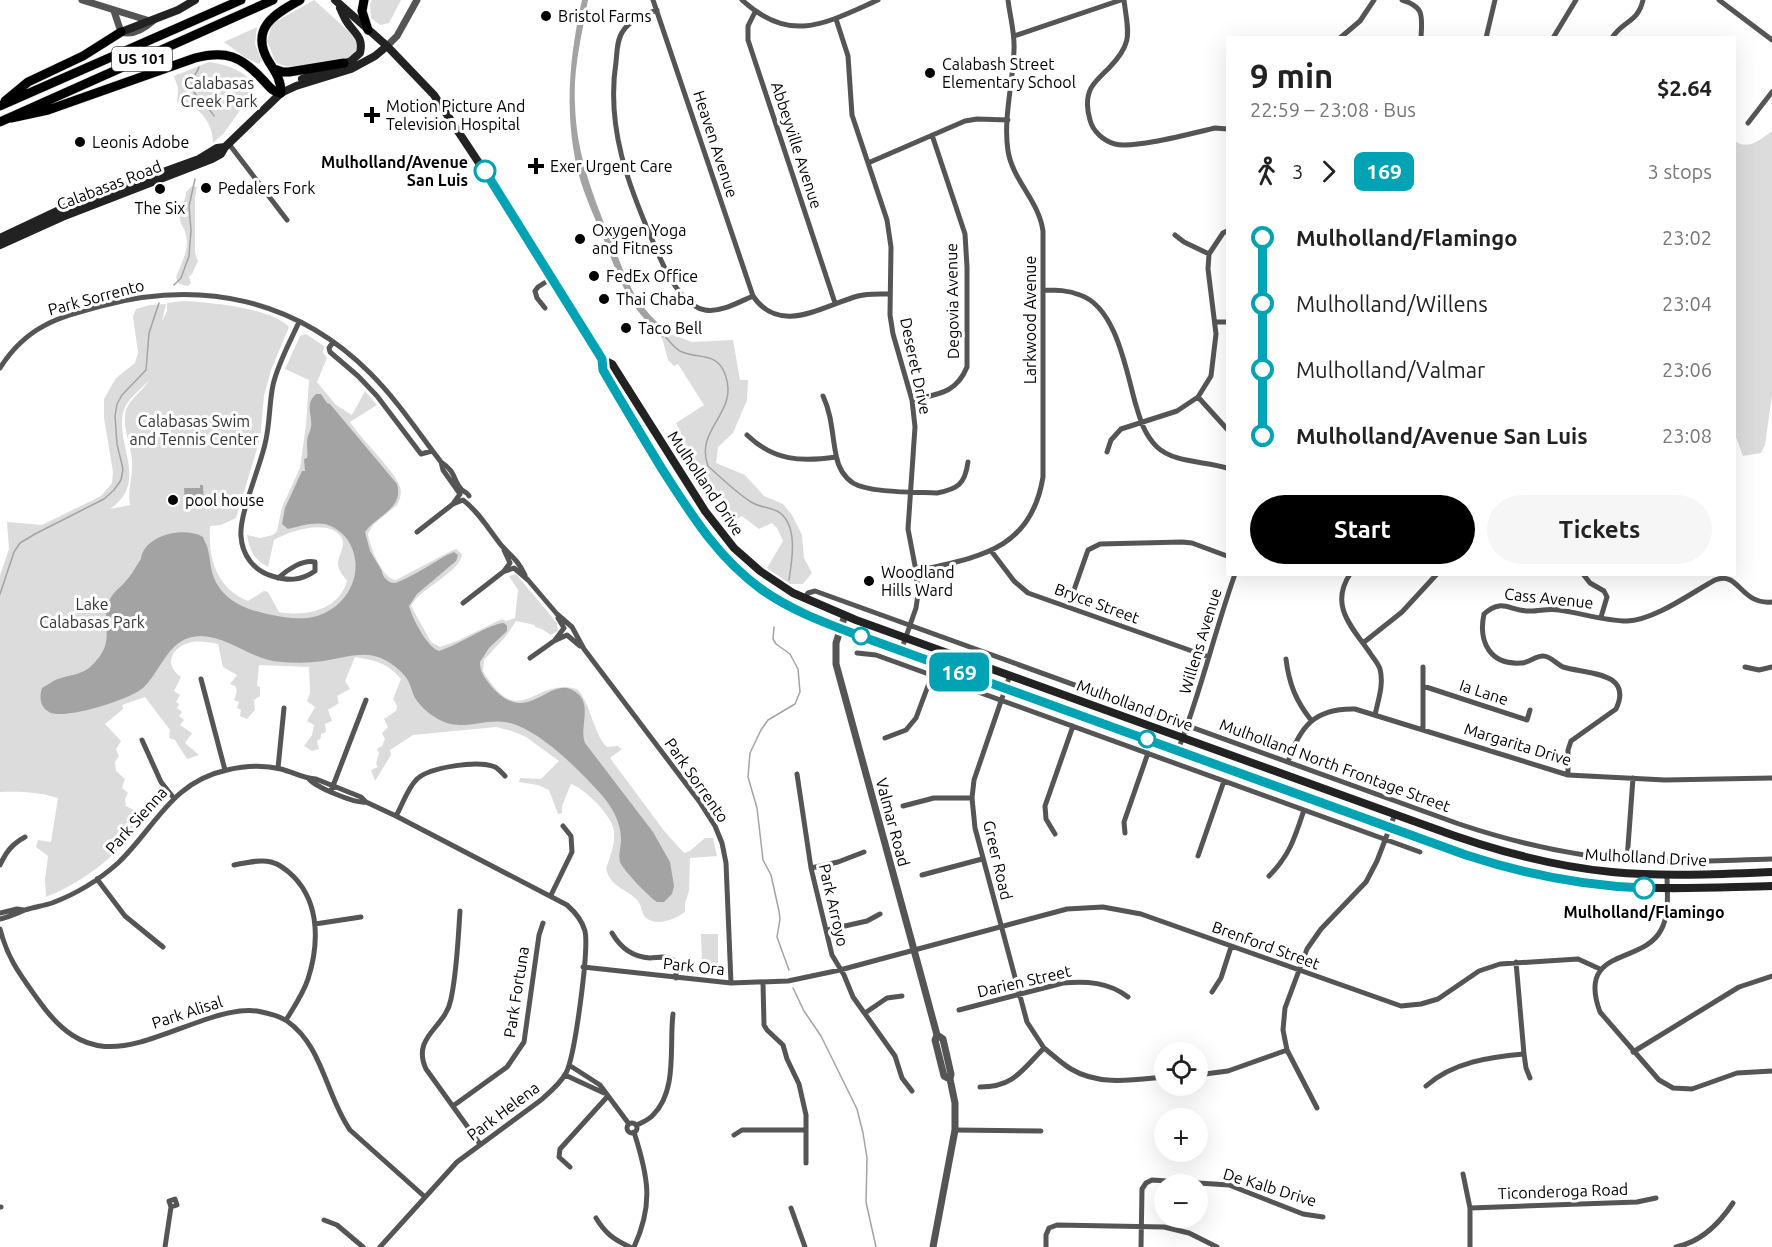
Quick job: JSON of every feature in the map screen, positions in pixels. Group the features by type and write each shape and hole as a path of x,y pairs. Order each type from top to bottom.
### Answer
{"highway":[{"name":"US 101","path":"0,105 241,0"},
{"name":"US 101","path":"0,122 273,0"},
{"path":"11,118 48,110 195,57 210,54 237,58 249,65 273,92 281,93 280,81 263,47 264,32 275,13 300,0"},
{"path":"364,0 362,11 368,30"},
{"path":"0,105 28,82 83,56 121,32"},
{"path":"274,69 289,72 344,63"}],"main road":[{"path":"121,32 153,21 195,0"},
{"path":"281,93 295,81 357,58 361,41 346,21 337,2"},
{"name":"Mulholland Drive","path":"337,2 419,77 443,107 524,231 602,359 603,370 700,529 724,558 782,603 804,615 900,651 1466,855 1529,873 1595,884 1667,889 1772,886"},
{"name":"Calabasas Road","path":"0,245 62,217 193,168 220,154 281,93 351,69 369,60 387,46"},
{"name":"Calabasas Road","path":"0,238 62,209 199,159 227,145"},
{"name":"Mulholland Drive","path":"602,359 612,364 705,511 726,539 760,571 804,598 905,637 1471,842 1547,863 1612,872 1666,874 1772,872"},
{"path":"642,436 653,429"}],"street":[{"path":"82,0 153,21"},
{"path":"387,46 397,36 417,0"},
{"name":"Heaven Avenue","path":"653,0 753,296"},
{"path":"742,0 755,12 769,19 796,26 821,25 878,0"},
{"name":"Larkwood Avenue","path":"916,571 992,552 1018,531 1028,519 1040,492 1043,477 1042,225 1033,200 1012,164 1007,141 1014,59 1014,36 1008,0"},
{"path":"1014,36 1123,0 1128,35 1127,44 1120,57 1095,83 1088,99 1090,123 1096,132 1105,140 1117,145 1132,145 1215,128 1226,129"},
{"path":"1342,36 1360,21 1374,0"},
{"path":"1402,0 1417,6 1422,15 1421,36"},
{"path":"1486,36 1495,0"},
{"path":"1554,36 1576,0"},
{"path":"1613,36 1616,31 1637,15 1643,0"},
{"path":"1719,0 1772,40"},
{"path":"657,10 634,20 621,33 615,70 615,123 618,146 633,196 668,275 693,306 704,310 716,310 753,296 763,310 774,316 787,318 860,296 890,294"},
{"path":"114,11 121,32"},
{"name":"Abbeyville Avenue","path":"755,12 748,26 747,40 835,303"},
{"name":"Deseret Drive","path":"836,19 848,56 850,107 889,232 892,260 890,315 894,343 912,400 915,427 908,529 918,594 900,651"},
{"path":"1748,123 1769,102 1772,92"},
{"path":"868,163 965,121 1008,120"},
{"name":"Degovia Avenue","path":"912,400 945,392 955,387 963,378 968,358 965,234 932,135"},
{"path":"227,145 287,220"},
{"path":"1107,452 1111,440 1121,429 1177,411 1198,397 1211,376 1215,352 1215,322 1208,269 1209,254 1226,232"},
{"path":"1175,235 1209,254"},
{"path":"545,308 537,298 535,291 552,278"},
{"path":"1044,290 1082,295 1094,303 1111,325 1121,351 1141,422 1148,436 1159,448 1173,456 1226,468"},
{"name":"Park Sorrento","path":"0,368 16,346 28,335 44,326 82,312 136,297 184,294 217,296 260,305 299,322 333,342 371,373 441,462 443,470 462,495 528,580 569,628 699,801 715,826 722,843 726,863 731,983"},
{"path":"278,578 286,571 308,561 315,562 315,571 306,577 289,580 278,578 260,571 249,561 244,550 240,528 265,444 273,384 299,322"},
{"path":"1215,322 1226,322"},
{"path":"333,342 329,348 330,352 377,396 422,454 432,451"},
{"path":"823,396 829,408 836,457 845,475 852,482 864,487 937,493 958,486 966,476 968,462"},
{"path":"1198,397 1226,428"},
{"path":"747,435 757,444 790,459 811,460 836,457"},
{"path":"417,532 462,495"},
{"name":"Park Sorrento","path":"462,495 467,500 469,496 473,507"},
{"path":"1068,607 1088,550 1093,546 1182,542 1192,543 1226,556"},
{"name":"Bryce Street","path":"992,552 1014,582 1029,592 1209,657"},
{"path":"463,603 515,563"},
{"name":"Willens Avenue","path":"1178,750 1203,681 1217,625 1234,576"},
{"path":"1349,576 1342,592 1341,602 1347,621 1379,667 1382,686 1374,715"},
{"path":"1363,643 1402,612 1435,576"},
{"name":"Cass Avenue","path":"1568,775 1568,750 1571,741 1616,709 1621,692 1617,683 1608,677 1562,666 1549,657 1542,656 1525,663 1502,661 1485,645 1482,633 1484,614 1492,607 1504,605 1518,610 1557,609 1602,617 1607,597 1604,591 1590,583 1585,576"},
{"path":"1602,617 1628,621 1648,617 1724,576 1734,582 1749,598 1755,601 1772,602"},
{"name":"Mulholland North Frontage Street","path":"804,598 808,593 815,591 1490,835 1566,853 1627,860 1671,862 1772,859"},
{"name":"Valmar Road","path":"845,615 836,648 836,664 937,1035 935,1040 944,1076 950,1079 955,1103 955,1130"},
{"path":"530,658 569,628 571,634 554,641"},
{"name":"Park Sorrento","path":"567,635 584,649"},
{"path":"857,653 876,655 1420,852"},
{"path":"1287,659 1288,677 1294,695 1311,720 1297,737 1288,762"},
{"path":"1423,667 1423,730"},
{"path":"1745,667 1759,670 1772,667"},
{"path":"885,738 906,730 916,717 932,675"},
{"name":"Greer Road","path":"1010,675 974,780 972,798 975,828 982,859 1027,1022 1044,1048 1070,1069 1086,1076 1101,1080 1154,1077"},
{"path":"201,679 225,770"},
{"name":"Ia Lane","path":"1423,686 1527,720 1530,710"},
{"path":"332,788 366,700"},
{"path":"278,768 284,708"},
{"name":"Margarita Drive","path":"1311,720 1327,712 1355,709 1568,775 1665,780 1772,778"},
{"path":"1054,834 1046,819 1045,806 1073,726"},
{"path":"142,740 161,782 173,797"},
{"path":"1125,833 1124,822 1148,753"},
{"path":"396,816 411,786 419,777 430,771 488,765 496,768 505,776"},
{"name":"Park Sienna","path":"0,919 58,900 97,879 118,863 134,846 173,797 191,785 225,770 251,767 278,768 309,779 313,783 332,788 360,803 366,802 396,816 567,905 581,921 586,940 583,967"},
{"name":"Park Arroyo","path":"797,774 811,868 832,955 853,997 895,1056 902,1078 912,1091"},
{"path":"1627,860 1633,778"},
{"path":"1198,856 1224,781"},
{"path":"903,806 934,798 972,798"},
{"path":"1269,876 1282,864 1289,852 1304,810"},
{"path":"1317,1108 1287,1050 1283,1030 1285,1008 1298,970 1314,937 1366,882 1395,814"},
{"path":"551,895 572,852 571,836 563,826"},
{"path":"0,865 6,852 14,843 25,837"},
{"path":"811,868 838,862 864,852"},
{"path":"922,875 982,859"},
{"path":"234,865 271,862 289,871 306,893 313,909 315,939 308,976 303,991 286,1020"},
{"path":"1666,874 1665,922 1656,939 1612,960 1600,969 1595,987 1595,1000 1600,1012 1659,1080 1673,1088 1692,1089 1737,1073 1772,1071"},
{"path":"97,879 124,916 163,947"},
{"name":"Brenford Street","path":"840,970 1067,909 1103,907 1141,914 1401,1006 1421,1005 1438,999 1479,971 1500,964 1578,959 1600,969"},
{"name":"Park Sienna","path":"0,913 17,909 24,910"},
{"path":"460,911 451,999 445,1015 424,1042 423,1063 480,1144"},
{"path":"827,930 867,921 880,914"},
{"path":"315,924 361,917"},
{"name":"Park Fortuna","path":"453,1106 507,1067 524,1042 539,935 543,923"},
{"name":"Park Alisal","path":"0,929 12,963 53,1021 68,1034 90,1044 107,1047 128,1046 234,1011 251,1010 269,1013 286,1020 302,1034 312,1049 341,1118 350,1130 424,1197"},
{"path":"612,933 618,943 628,951 649,958 671,958 676,967 676,978"},
{"path":"1212,992 1221,978 1231,947"},
{"path":"1516,962 1524,1054 1530,1078"},
{"name":"Park Ora","path":"583,967 731,983 763,983 840,970"},
{"name":"Park Helena","path":"380,1247 457,1162 541,1100 566,1075 573,1053 583,967"},
{"path":"1633,1052 1738,987 1772,976"},
{"name":"Darien Street","path":"959,1010 1062,983 1080,981 1099,983 1118,989 1128,997"},
{"path":"763,983 764,1025 783,1045 799,1084 806,1115 806,1163"},
{"path":"865,1013 887,998 902,996"},
{"path":"569,1065 596,1082 630,1124 637,1125 652,1117 661,1106 667,1091 673,1014"},
{"path":"980,1087 1003,1085 1011,1081 1044,1048"},
{"path":"1208,1074 1228,1071 1287,1050"},
{"path":"1426,1086 1434,1078 1476,1060 1524,1054"},
{"path":"566,1075 606,1095"},
{"path":"570,1167 559,1157 560,1149 606,1095"},
{"path":"630,1124 628,1131 634,1132"},
{"path":"634,1132 637,1130 637,1125"},
{"path":"734,1135 742,1130 806,1130"},
{"path":"933,1247 955,1130 1041,1131"},
{"path":"596,1218 602,1229 613,1239 632,1247 641,1231 648,1196 644,1164 634,1132"},
{"path":"1463,1174 1470,1208 1470,1247"},
{"name":"De Kalb Drive","path":"1141,1247 1142,1189 1152,1180 1229,1185 1303,1214 1323,1217"},
{"name":"Ticonderoga Road","path":"1470,1208 1637,1202 1656,1198"},
{"path":"1677,1247 1686,1245 1710,1231 1733,1203"},
{"path":"165,1247 171,1207"},
{"path":"791,1208 805,1247"},
{"path":"324,1220 337,1225 363,1247"},
{"path":"1046,1247 1046,1235 1049,1228 1057,1225 1141,1226 1176,1229 1190,1233 1217,1247"}],"green space":[{"path":"314,0 355,37 359,45 352,58 333,63 289,67 276,63 267,41 272,24"},
{"path":"372,0 401,0 389,23 380,25 371,18"},
{"path":"257,27 255,44 262,61 259,64 246,58 224,42"},
{"name":"Calabasas Creek Park","path":"209,62 236,69 256,88 224,133 213,143 211,130 203,115 188,103 184,106 177,102 178,88 174,76"},
{"path":"1772,131 1772,395 1765,445 1761,453 1743,456 1736,437 1736,141 1749,145"},
{"path":"192,186 197,187 195,253 198,261 189,277 191,283 188,286 179,284 176,277 187,244 180,221 181,212 186,192"},
{"name":"Lake Calabasas Park","path":"183,301 239,307 269,315 281,320 289,327 271,370 264,396 260,439 236,518 221,525 210,526 213,560 221,580 237,595 248,601 264,591 268,592 279,612 289,613 310,612 329,605 343,591 347,581 340,572 338,562 343,540 335,531 328,528 309,528 274,540 268,567 253,554 247,535 260,538 273,535 277,531 282,507 300,468 309,380 285,369 300,336 306,334 324,346 323,353 327,358 317,382 336,405 352,415 365,391 377,405 350,422 392,472 401,489 397,505 373,525 368,534 371,547 382,568 386,574 396,580 456,549 462,554 455,567 416,599 411,606 431,642 440,647 502,619 506,621 515,618 518,590 509,576 516,574 557,623 558,631 551,635 535,625 516,621 484,660 483,671 496,689 507,698 517,701 562,687 577,689 586,703 602,741 607,747 618,746 622,749 610,758 665,832 684,853 690,851 705,838 713,838 717,856 690,858 689,891 685,912 666,921 651,921 644,916 638,901 615,884 606,869 614,843 611,821 582,790 571,784 562,806 562,813 558,814 549,790 538,785 519,782 520,778 541,779 559,761 526,737 496,727 413,735 390,750 391,755 375,781 371,770 378,767 376,764 379,753 377,749 382,746 385,739 382,733 388,727 384,719 396,711 397,706 393,699 401,679 390,669 375,661 355,657 345,681 350,689 337,696 339,703 328,710 332,721 325,724 326,732 321,734 321,738 317,741 319,749 312,751 304,746 312,735 314,725 307,721 315,707 307,701 310,693 309,667 259,665 257,686 260,687 260,696 254,700 255,710 247,719 240,716 241,710 237,708 239,702 234,700 237,691 235,686 230,684 237,675 223,667 218,644 202,642 192,642 180,647 175,651 171,661 175,672 181,677 174,691 180,695 176,702 179,704 177,708 182,712 179,716 184,720 180,725 192,733 185,743 199,755 187,759 175,740 169,738 170,730 145,697 122,705 123,709 105,724 121,741 116,749 119,756 115,762 116,771 125,779 122,788 128,793 125,799 126,806 139,813 144,821 100,865 76,882 46,897 45,880 48,856 36,847 38,840 51,842 58,798 29,792 0,792 0,575 9,549 7,522 42,525 101,496 112,483 113,472 104,418 104,399 116,378 135,363 138,352 133,317 136,309 166,304 162,321 167,311 167,303","holes":["149,380 130,402 125,417 132,462 130,505 110,509 121,499 128,487 128,464 122,426 123,413 130,399"]},
{"path":"668,333 692,342 733,340 740,380 748,380 747,400 733,433 718,447 716,463 745,475 764,496 783,504 792,515 802,535 804,558 812,573 803,584 790,584 767,568 783,541 777,528 772,523 759,529 742,516 735,520 718,500 705,495 678,456 687,447 676,423 704,405 678,364 674,366 668,360 662,338"},
{"path":"701,934 718,934 718,965 702,965"}],"shaded area":[{"path":"582,0 588,0 578,52 575,91 576,123 582,158 599,211 626,277 642,306 668,333 662,338 637,310 622,285 586,198 578,172 571,129 570,86 574,43"},
{"path":"316,394 321,394 330,404 397,484 397,500 393,506 365,532 370,551 385,578 395,583 447,555 454,552 458,555 456,561 417,594 409,606 425,638 439,651 490,627 504,623 507,631 489,648 480,662 482,672 491,686 505,698 517,703 529,702 558,689 568,688 578,694 585,711 583,731 585,743 653,832 670,862 674,886 672,894 664,902 657,902 653,899 622,866 619,857 621,833 611,808 590,783 556,750 530,732 505,722 454,725 438,719 418,702 401,672 378,657 354,655 298,663 271,661 212,637 190,637 173,647 150,680 136,693 97,708 68,714 49,712 42,705 42,688 56,680 86,670 104,650 107,634 106,617 110,599 129,577 149,544 166,535 186,532 203,537 208,548 212,572 220,589 233,601 249,609 285,617 311,617 329,611 346,595 352,585 355,562 353,550 345,536 325,524 311,524 288,529 282,524 285,508 302,471 305,471 304,459 307,458 307,441 311,427 310,402"},
{"path":"200,485 203,485 204,506 200,503 185,503 184,488 200,488"}],"waterway":[{"path":"199,67 193,79 193,90 214,116"},
{"path":"174,285 181,278 189,256 191,231 189,206 195,179"},
{"path":"0,594 14,552 20,543 104,499 121,480 123,469 117,444 115,416 117,404 122,395 146,370 149,333 159,303"},
{"path":"665,336 679,351 707,357 722,367 728,388 727,399 707,441 705,453 708,466 734,490 757,505 777,511 789,524 792,543 789,580"},
{"path":"774,627 773,639 790,654 798,669 800,692 795,704 768,720 761,730 750,753 748,777 757,808 763,860 771,875 779,911 777,937 789,970"},
{"path":"793,988 804,1011 821,1036 857,1109 867,1158 866,1202 876,1247"}],"bus line":[{"name":"169","path":"485,171 602,359 603,370 700,529 724,558 742,575 782,603 804,615 852,633 1466,855 1497,865 1562,880 1644,888"}],"place":[{"name":"Bristol Farms","path":"546,16"},
{"name":"Calabash Street Elementary School","path":"930,73"},
{"name":"Motion Picture And Television Hospital","path":"372,115"},
{"name":"Leonis Adobe","path":"80,142"},
{"name":"Exer Urgent Care","path":"536,166"},
{"name":"Mulholland/Avenue San Luis","path":"485,171"},
{"name":"Pedalers Fork","path":"206,188"},
{"name":"The Six","path":"160,189"},
{"name":"Oxygen Yoga and Fitness","path":"580,239"},
{"name":"FedEx Office","path":"594,276"},
{"name":"Thai Chaba","path":"604,299"},
{"name":"Taco Bell","path":"626,328"},
{"name":"pool house","path":"173,500"},
{"name":"Woodland Hills Ward","path":"869,581"},
{"name":"Mulholland/Flamingo","path":"1644,888"}],"park label":[{"name":"Calabasas Swim and Tennis Center","path":"194,430"}]}
